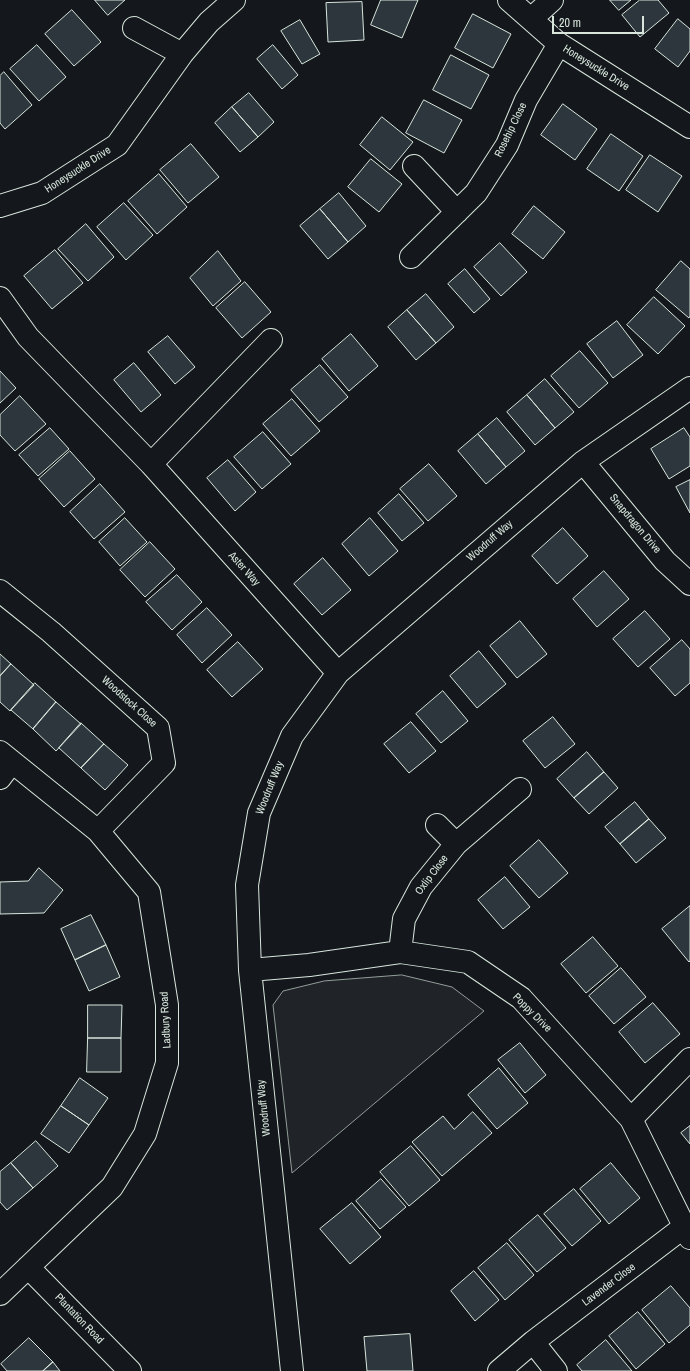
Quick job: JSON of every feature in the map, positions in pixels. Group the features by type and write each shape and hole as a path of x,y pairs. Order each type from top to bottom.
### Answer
{"street":[{"name":"Honeysuckle Drive","path":"0,206 42,193 117,146 182,54 209,22 234,0"},
{"name":"Honeysuckle Drive","path":"509,0 559,44 690,127"},
{"path":"531,19 552,0"},
{"path":"134,28 182,54"},
{"name":"Rosehip Close","path":"411,256 476,193 507,144 526,100 559,44"},
{"path":"414,166 457,212"},
{"name":"Aster Way","path":"0,298 28,337 151,464 338,673"},
{"path":"151,464 271,340"},
{"name":"Woodruff Way","path":"292,1371 250,970 247,885 259,813 292,736 338,673 583,462 690,388"},
{"name":"Snapdragon Drive","path":"583,462 665,561 690,584"},
{"name":"Woodstock Close","path":"0,591 51,632 158,728 164,762 98,831"},
{"name":"Ladbury Road","path":"0,1294 112,1187 146,1134 167,1063 167,1005 149,892 98,831 4,764"},
{"name":"Oxlip Close","path":"400,952 404,919 421,887 456,844 520,789"},
{"name":"Oxlip Close","path":"437,825 456,844"},
{"name":"Poppy Drive","path":"250,970 309,965 400,952 468,962 521,998 631,1119 687,1233"},
{"path":"631,1119 690,1059"},
{"name":"Lavender Close","path":"499,1371 533,1342 687,1233"},
{"name":"Plantation Road","path":"28,1267 130,1371"},
{"path":"533,1342 556,1371"}],"shaded area":[{"path":"402,975 452,987 484,1011 292,1173 273,1005 283,991 324,981"}],"building":[{"path":"95,0 125,0 108,15"},
{"path":"381,0 418,0 402,38 371,25"},
{"path":"610,0 631,0 619,10"},
{"path":"640,0 658,0 669,13 640,37 622,15"},
{"path":"362,2 364,40 328,42 326,3"},
{"path":"72,10 101,42 74,66 45,34"},
{"path":"473,14 511,34 493,68 455,48"},
{"path":"678,19 690,29 690,51 678,67 655,49"},
{"path":"300,20 320,54 302,64 281,31"},
{"path":"37,45 66,77 39,101 10,69"},
{"path":"273,45 298,75 282,89 257,59"},
{"path":"451,55 489,75 471,109 433,90"},
{"path":"4,72 32,105 5,129 0,123 0,76"},
{"path":"249,93 274,122 258,137 232,107"},
{"path":"424,100 462,120 444,153 406,133"},
{"path":"563,104 597,129 575,160 541,135"},
{"path":"232,107 258,137 240,152 215,123"},
{"path":"382,117 413,142 390,170 360,145"},
{"path":"611,134 643,156 619,191 587,169"},
{"path":"191,144 219,177 188,203 160,170"},
{"path":"650,155 682,176 658,212 626,190"},
{"path":"371,159 402,184 379,212 348,187"},
{"path":"159,174 187,207 157,234 128,201"},
{"path":"339,193 366,226 348,242 320,209"},
{"path":"124,203 153,235 126,260 97,227"},
{"path":"534,206 565,232 543,259 512,234"},
{"path":"320,209 348,242 328,259 300,226"},
{"path":"86,224 114,257 88,281 58,249"},
{"path":"500,243 527,272 501,296 474,267"},
{"path":"55,250 83,283 52,309 24,276"},
{"path":"218,251 241,281 213,306 190,278"},
{"path":"681,261 690,269 689,318 656,290"},
{"path":"465,269 490,299 474,313 448,284"},
{"path":"245,282 271,312 242,338 216,308"},
{"path":"426,294 454,327 436,343 407,310"},
{"path":"654,297 685,326 658,354 627,325"},
{"path":"407,310 436,343 416,360 388,327"},
{"path":"617,321 643,355 613,378 587,344"},
{"path":"351,334 378,366 349,391 322,359"},
{"path":"168,336 195,367 175,384 148,352"},
{"path":"580,351 608,383 579,408 551,376"},
{"path":"134,363 161,395 141,412 114,380"},
{"path":"320,365 348,397 319,422 291,390"},
{"path":"0,371 16,388 0,403"},
{"path":"545,379 574,412 555,428 527,395"},
{"path":"527,395 555,428 535,445 507,412"},
{"path":"20,396 46,424 15,451 0,435 0,415"},
{"path":"292,399 320,431 291,456 263,424"},
{"path":"497,418 525,451 506,467 478,434"},
{"path":"50,428 69,449 38,476 19,455"},
{"path":"684,428 690,437 690,466 669,479 651,449"},
{"path":"263,432 291,464 262,489 234,457"},
{"path":"478,434 506,467 486,484 458,451"},
{"path":"70,451 95,479 64,507 39,479"},
{"path":"228,460 256,492 235,511 207,478"},
{"path":"429,464 457,496 428,521 400,489"},
{"path":"690,480 690,513 676,487"},
{"path":"100,484 125,512 94,539 70,512"},
{"path":"399,494 424,523 402,541 378,513"},
{"path":"125,518 147,542 120,566 99,542"},
{"path":"370,518 398,551 369,576 342,544"},
{"path":"563,528 588,556 557,584 532,556"},
{"path":"150,542 175,569 145,597 120,570"},
{"path":"323,558 351,590 322,615 294,584"},
{"path":"604,571 629,599 597,627 573,599"},
{"path":"177,575 202,602 172,630 146,602"},
{"path":"207,608 232,635 202,663 177,635"},
{"path":"645,611 670,639 638,667 613,639"},
{"path":"520,621 547,654 517,678 490,646"},
{"path":"682,640 690,649 690,683 675,696 650,668"},
{"path":"238,642 263,669 232,697 207,670"},
{"path":"479,651 506,684 477,708 450,676"},
{"path":"0,654 11,664 0,676"},
{"path":"11,664 34,685 10,711 0,702 0,676"},
{"path":"35,683 56,702 33,729 11,710"},
{"path":"443,691 468,721 441,743 416,714"},
{"path":"56,702 81,724 56,751 33,729"},
{"path":"553,717 575,744 545,768 523,741"},
{"path":"411,722 436,751 409,773 384,744"},
{"path":"81,723 104,744 81,768 59,748"},
{"path":"104,744 128,765 105,790 81,768"},
{"path":"587,752 604,772 574,798 557,779"},
{"path":"604,772 618,788 589,814 574,798"},
{"path":"635,802 649,819 620,844 605,827"},
{"path":"649,819 666,838 636,863 620,844"},
{"path":"539,840 568,873 539,898 510,866"},
{"path":"39,868 63,890 44,913 0,914 0,882 28,881"},
{"path":"505,877 530,907 503,929 478,900"},
{"path":"690,906 690,961 689,962 662,929"},
{"path":"91,915 106,945 75,960 61,929"},
{"path":"593,937 618,966 586,993 561,964"},
{"path":"106,945 120,977 89,991 75,960"},
{"path":"621,968 646,997 614,1024 589,996"},
{"path":"653,1003 680,1034 645,1063 619,1032"},
{"path":"88,1005 122,1005 121,1038 88,1038"},
{"path":"88,1038 121,1038 121,1072 87,1072"},
{"path":"520,1043 546,1075 525,1093 498,1060"},
{"path":"499,1068 528,1103 497,1129 468,1095"},
{"path":"80,1078 108,1098 89,1125 61,1106"},
{"path":"61,1106 89,1125 69,1153 41,1134"},
{"path":"473,1112 492,1133 442,1176 412,1142 443,1116 454,1129"},
{"path":"690,1126 690,1144 681,1133"},
{"path":"36,1141 58,1166 33,1188 11,1163"},
{"path":"411,1146 440,1180 409,1206 380,1172"},
{"path":"11,1163 33,1188 7,1210 0,1202 0,1172"},
{"path":"611,1163 640,1198 609,1224 580,1189"},
{"path":"381,1179 406,1207 380,1229 356,1201"},
{"path":"574,1189 601,1221 572,1246 544,1214"},
{"path":"352,1203 381,1237 350,1264 320,1229"},
{"path":"538,1215 566,1248 537,1272 509,1240"},
{"path":"507,1243 534,1275 505,1300 478,1268"},
{"path":"474,1271 499,1300 475,1321 451,1291"},
{"path":"671,1286 690,1308 690,1325 669,1343 642,1310"},
{"path":"638,1312 665,1344 636,1369 609,1336"},
{"path":"410,1334 413,1371 367,1371 364,1337"},
{"path":"29,1338 53,1362 43,1371 7,1371 1,1364"},
{"path":"606,1340 632,1371 582,1371 577,1365"},
{"path":"53,1362 60,1371 43,1371"}]}
